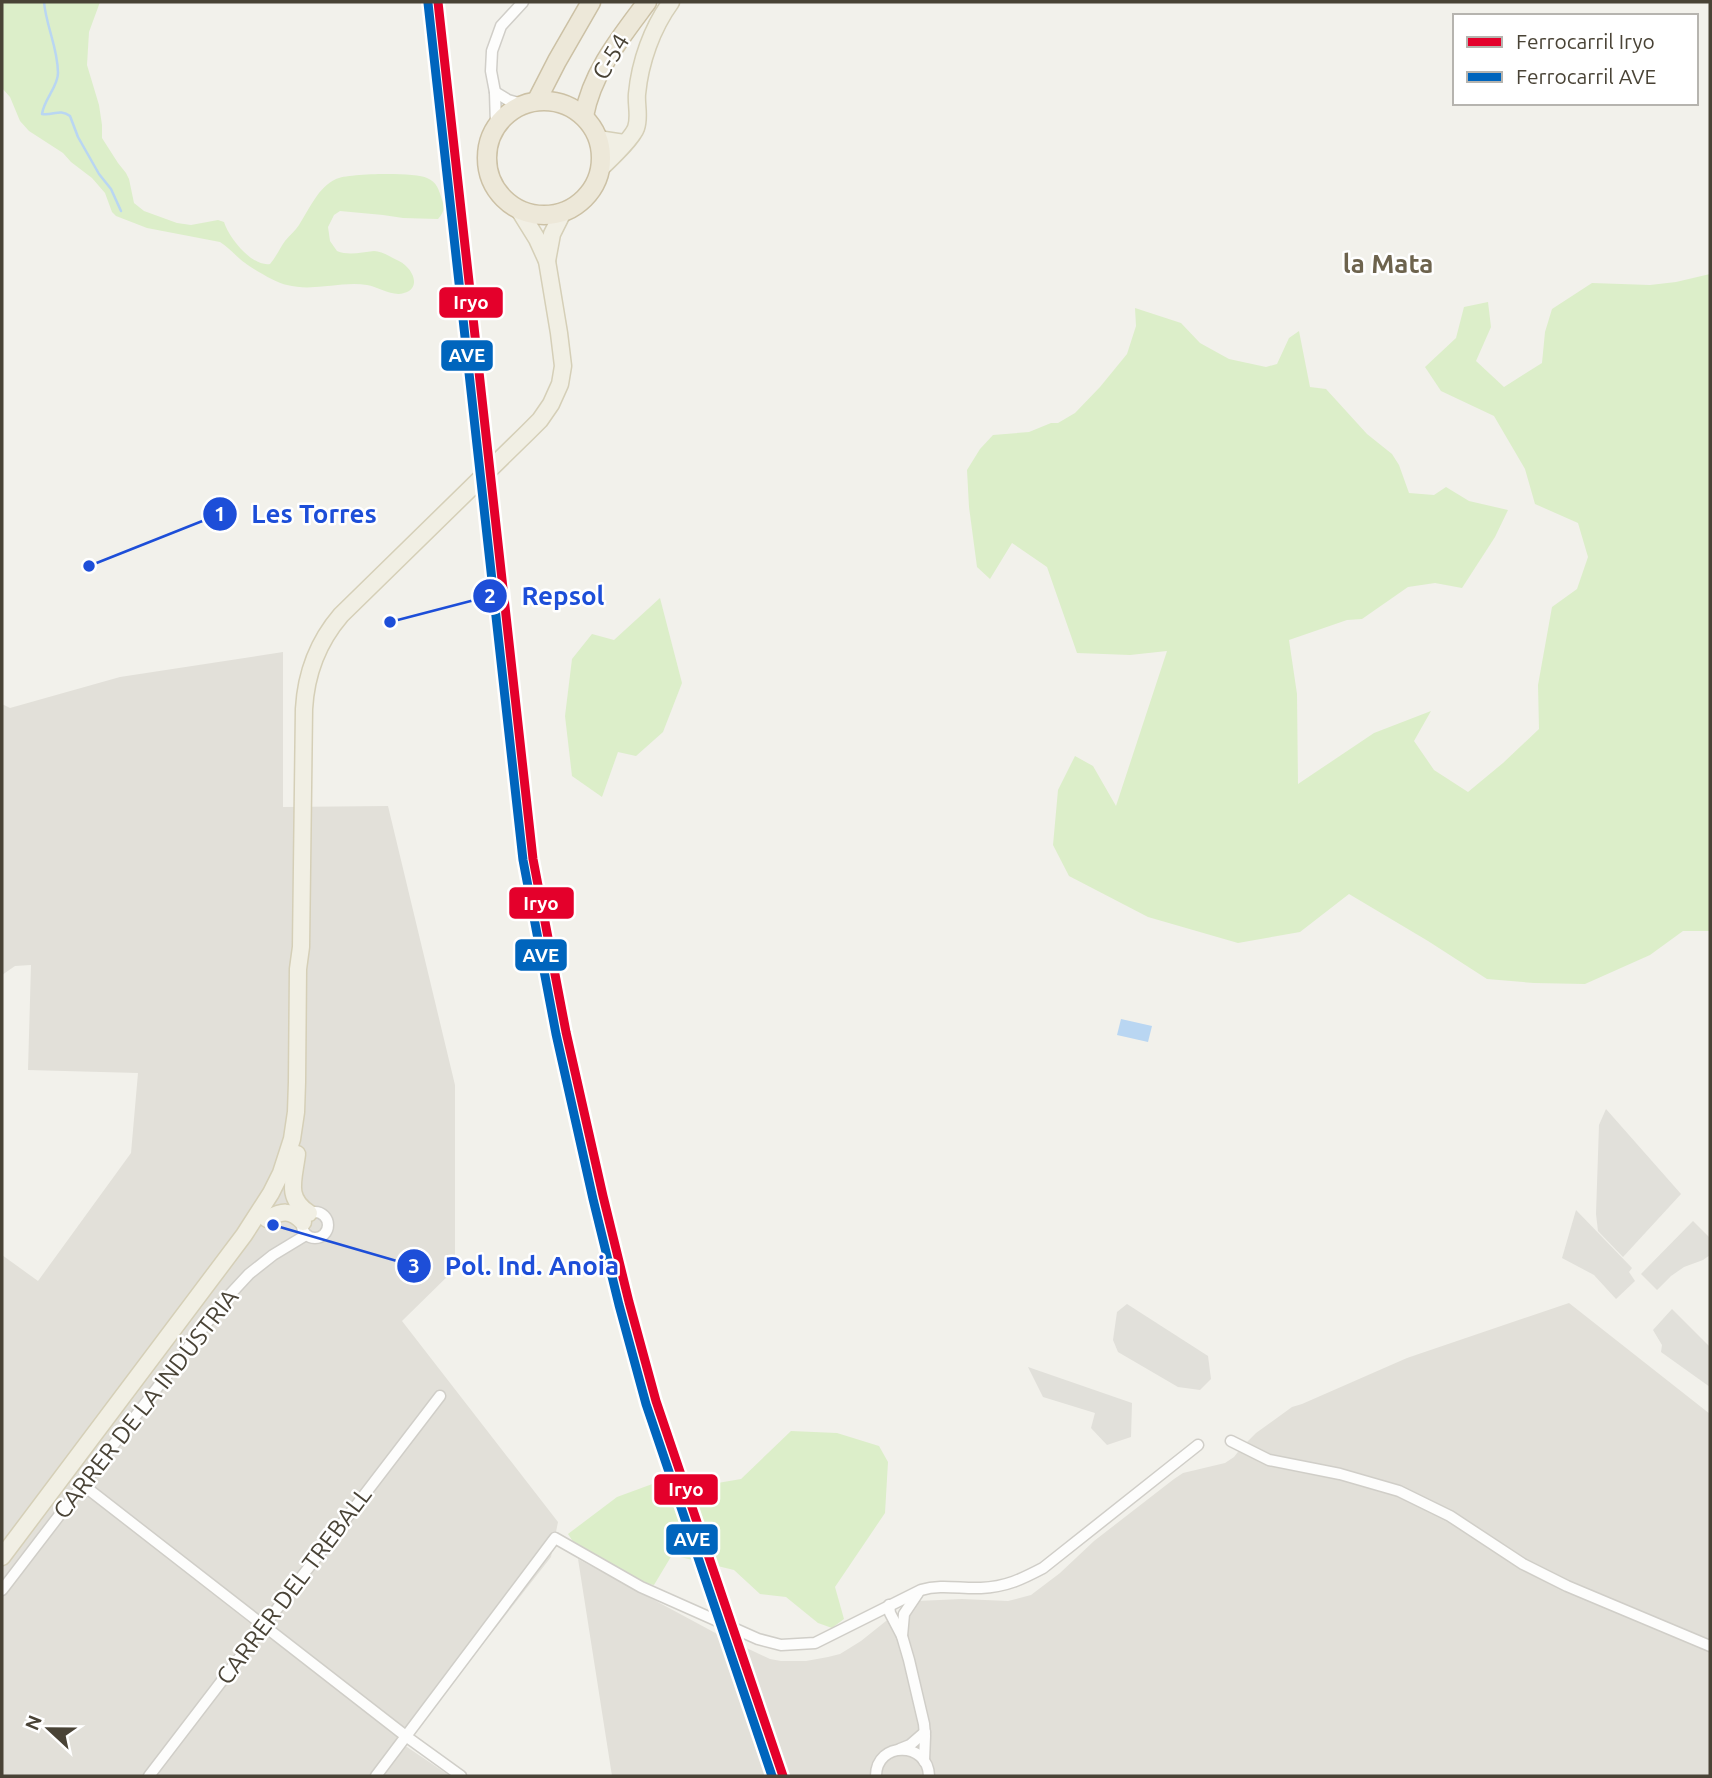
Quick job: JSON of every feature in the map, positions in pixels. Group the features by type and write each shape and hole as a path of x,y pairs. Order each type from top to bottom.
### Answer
{"highway":[{"name":"C-54","path":"529,102 557,61 591,2"},
{"name":"C-54","path":"584,116 586,103 597,76 648,2"},
{"path":"554,101 570,106 584,116 598,139 601,154 600,169 587,196 576,206 548,215 533,215 505,201 494,188 488,173 486,156 496,125 508,113 529,102 554,101"}],"main road":[{"path":"600,169 629,139 636,127 637,94 642,66 656,27 671,2"},
{"path":"598,139 624,143"},
{"path":"306,1223 292,1191 306,1083 301,947 305,693 309,673 329,630 348,608 540,420 556,394 563,366 547,261 519,210"},
{"path":"547,261 552,234 562,212"},
{"path":"2,1557 257,1216 281,1173 292,1139 296,1112 298,969 301,947"},
{"path":"146,1366 236,1261 267,1219 283,1190 297,1154"},
{"path":"267,1219 285,1211 306,1223"}],"street":[{"path":"496,125 492,51 501,26 523,2"},
{"path":"495,92 508,100 529,102"},
{"name":"CARRER DE LA INDÚSTRIA","path":"2,1590 223,1303 249,1274 306,1223"},
{"name":"CARRER DEL TREBALL","path":"149,1776 440,1396"},
{"path":"1231,1441 1269,1460 1340,1474 1399,1491 1450,1517 1523,1564 1567,1587 1710,1646"},
{"path":"376,1776 555,1538 641,1587 758,1639 781,1645 815,1643 921,1590 932,1587 983,1588 1016,1583 1043,1568 1198,1445"},
{"path":"83,1485 461,1776"},
{"path":"902,1636 904,1614 921,1590"},
{"path":"890,1605 904,1614"},
{"path":"890,1605 890,1613 902,1636 909,1660 925,1732 925,1761 929,1776"},
{"path":"871,1615 884,1616 894,1622"},
{"path":"875,1775 879,1762 886,1754 910,1745 925,1732"},
{"path":"896,1750 907,1750 925,1761"}],"shaded area":[{"path":"283,652 283,807 388,806 455,1085 455,1269 402,1321 558,1522 551,1557 404,1745 450,1776 2,1776 2,1255 38,1281 131,1153 138,1073 28,1070 31,965 15,966 2,975 2,704 10,708 120,677"},
{"path":"1606,1109 1681,1194 1623,1257 1598,1231 1596,1214 1599,1125"},
{"path":"1576,1210 1632,1268 1629,1272 1635,1281 1616,1299 1594,1275 1562,1258"},
{"path":"1693,1221 1710,1238 1710,1255 1684,1267 1657,1290 1641,1274"},
{"path":"1569,1303 1710,1414 1710,1776 612,1776 578,1559 721,1636 770,1659 806,1661 840,1654 917,1601 1008,1601 1031,1595 1060,1573 1094,1541 1174,1479 1183,1473 1225,1463 1256,1433 1292,1407 1407,1358"},
{"path":"1127,1304 1208,1356 1211,1379 1200,1390 1178,1387 1118,1352 1113,1340 1117,1312"},
{"path":"1672,1309 1710,1347 1710,1387 1661,1352 1662,1345 1653,1330"},
{"path":"1028,1367 1132,1403 1131,1437 1107,1445 1091,1428 1095,1413 1043,1397"}],"green space":[{"path":"2,2 100,2 89,32 87,65 99,105 102,138 129,179 134,203 144,211 177,223 191,225 218,220 224,222 242,250 263,264 270,264 319,193 336,179 354,175 397,174 420,176 433,182 443,205 443,212 438,219 340,211 334,215 328,227 330,241 337,251 374,251 387,255 408,268 414,278 413,287 400,294 357,284 297,287 282,284 250,266 220,242 147,228 116,216 105,193 92,178 63,153 29,131 20,121 10,97 2,88"},
{"path":"1710,274 1710,931 1683,931 1650,955 1585,984 1487,979 1349,894 1300,932 1238,943 1148,917 1069,876 1053,845 1058,790 1075,756 1093,766 1116,806 1167,651 1130,655 1077,653 1047,567 1012,543 990,579 977,567 967,470 993,435 1029,432 1058,423 1075,413 1127,354 1136,326 1135,308 1181,323 1200,343 1229,359 1266,367 1277,364 1289,338 1299,331 1310,387 1326,389 1367,434 1392,454 1409,493 1434,495 1446,487 1469,501 1508,510 1495,537 1462,588 1435,583 1408,587 1362,619 1347,620 1289,640 1297,694 1298,784 1374,733 1431,711 1414,741 1434,770 1468,792 1539,729 1538,685 1552,607 1577,589 1588,557 1578,523 1535,504 1525,469 1494,416 1441,391 1425,367 1456,338 1464,307 1488,302 1491,327 1476,361 1504,387 1542,363 1545,332 1552,309 1592,283 1650,285"},
{"path":"660,598 682,683 663,732 636,756 618,752 602,797 572,776 565,716 572,659 592,634 614,640"},
{"path":"791,1431 837,1433 879,1446 888,1462 885,1513 835,1587 844,1619 832,1628 818,1623 786,1597 760,1594 734,1570 672,1555 654,1585 638,1582 574,1543 568,1534 617,1497 655,1483 706,1485 741,1479"}],"water":[{"path":"1121,1019 1152,1026 1148,1042 1117,1035"}],"waterway":[{"path":"44,2 58,73 42,114 60,112 70,116 78,137 111,189 121,211"}],"rail line":[{"name":"Iryo","path":"438,2 533,859 566,1032 603,1196 656,1401 783,1776"},
{"name":"AVE","path":"428,3 523,860 556,1034 593,1199 646,1404 772,1776"}],"place":[{"name":"Les Torres","path":"89,566"},
{"name":"Repsol","path":"390,622"},
{"name":"Pol. Ind. Anoia","path":"273,1225"}],"district":[{"name":"la Mata","path":"1388,264"}]}
